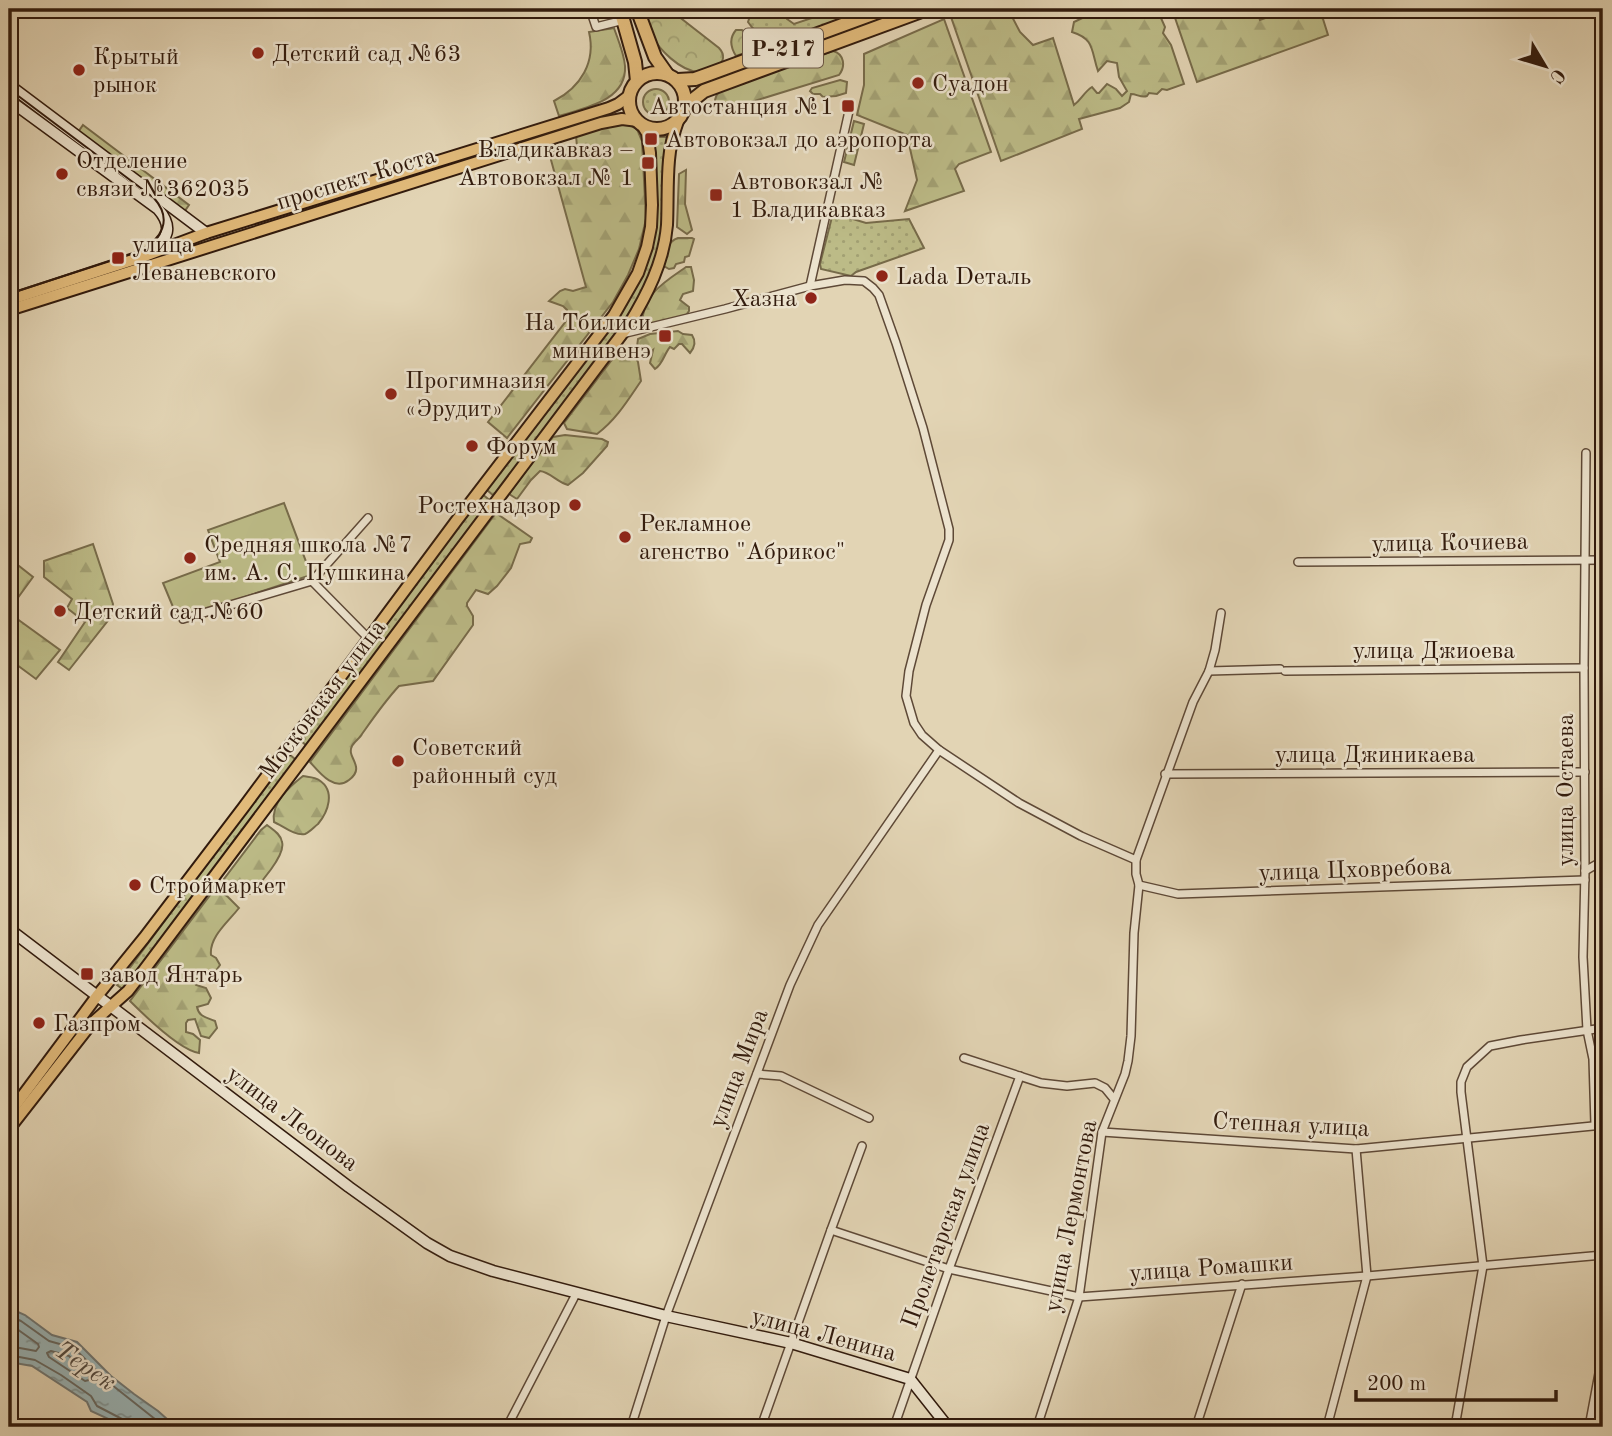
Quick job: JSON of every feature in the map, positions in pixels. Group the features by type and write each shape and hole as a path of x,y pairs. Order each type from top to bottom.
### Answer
{"highway":[{"path":"622,14 635,62 637,81 630,95 633,116 649,128 665,128 671,126 682,112 684,93 655,57 637,9"},
{"name":"Р-217","path":"672,77 695,79 886,9"},
{"name":"Р-217","path":"682,112 704,91 927,9"},
{"path":"637,81 656,72 672,77"}],"main road":[{"name":"проспект Коста","path":"9,300 142,257 206,233 609,108 630,95"},
{"name":"Московская улица","path":"9,1129 91,1024 128,991 622,334 644,299 659,267 667,226 668,160 671,142 682,112"},
{"name":"проспект Коста","path":"9,310 601,123 622,119 640,123"},
{"name":"Московская улица","path":"9,1114 614,315 634,281 647,247 652,205 649,139 640,123"}],"street":[{"path":"590,9 596,27 622,14"},
{"path":"9,85 206,233"},
{"path":"9,100 158,209 167,222 167,230 162,243 142,257"},
{"path":"810,286 849,111"},
{"path":"622,334 810,286 845,280 864,281 873,288 879,295 923,428 949,529 949,541 926,605 909,671 906,696 911,716 922,735 939,750 1019,803 1136,860"},
{"name":"улица Остаева","path":"1586,453 1583,957 1587,1030 1593,1059 1599,1125"},
{"path":"183,619 312,581 368,518"},
{"name":"улица Кочиева","path":"1298,562 1603,560"},
{"path":"312,581 369,639"},
{"path":"1139,885 1136,860 1193,702 1209,671 1221,613"},
{"name":"улица Джиоева","path":"1209,671 1584,668"},
{"name":"улица Мира","path":"631,1427 666,1316 790,985 818,925 939,750"},
{"name":"улица Джиникаева","path":"1166,774 1585,772"},
{"path":"1585,871 1603,863"},
{"name":"улица Цховребова","path":"1139,885 1178,894 1585,880"},
{"name":"улица Лермонтова","path":"1037,1427 1079,1297 1102,1132 1125,1074 1129,1050 1139,885"},
{"name":"улица Леонова","path":"9,929 349,1187 450,1256 666,1316"},
{"path":"1455,1427 1483,1266 1461,1082 1467,1067 1490,1046 1603,1028"},
{"path":"964,1058 1041,1083 1067,1086 1096,1083 1105,1088 1114,1099"},
{"path":"757,1074 781,1076 869,1118"},
{"name":"Пролетарская улица","path":"894,1427 1020,1076"},
{"name":"Степная улица","path":"1102,1132 1356,1149 1599,1125"},
{"path":"761,1427 862,1146"},
{"path":"1327,1427 1367,1276 1356,1149"},
{"name":"улица Ромашки","path":"831,1230 949,1269 1079,1297 1603,1255"},
{"path":"1196,1427 1242,1284"},
{"path":"508,1427 578,1292"},
{"name":"улица Ленина","path":"666,1316 791,1343 910,1379 948,1427"},
{"path":"1589,1427 1603,1352"}],"green space":[{"path":"647,9 669,9 719,48 723,58 718,66 709,71 698,72 677,63 659,47 651,35 644,14"},
{"path":"755,9 786,9 787,19 794,24 839,9 868,9 781,41 754,30 748,22"},
{"path":"968,9 1008,9 1020,32 1033,45 1053,38 1074,105 1092,87 1099,93 1107,84 1122,96 1127,91 1119,77 1117,63 1107,61 1098,71 1088,42 1072,32 1074,22 1095,12 1094,9 1157,9 1165,27 1163,33 1171,45 1184,84 1162,89 1157,94 1149,93 1147,96 1131,94 1129,102 1120,108 1079,119 1082,129 1001,161 951,17"},
{"path":"1172,9 1256,9 1260,20 1290,9 1312,9 1323,19 1328,35 1197,82"},
{"path":"944,19 991,152 959,164 955,169 964,191 905,211 917,180 907,135 857,115 864,85 864,54"},
{"path":"614,28 625,66 624,78 619,87 602,101 559,116 554,101 572,89 584,72 590,53 589,32"},
{"path":"736,30 742,30 759,48 736,56 732,36"},
{"path":"833,51 840,55 843,61 839,75 725,110 715,106 716,96 723,87"},
{"path":"840,80 847,82 846,93 823,97 810,91 812,88"},
{"path":"656,89 665,93 669,102 665,111 656,115 647,111 643,102 647,93"},
{"path":"854,121 864,124 854,165 844,162"},
{"path":"626,123 637,129 642,141 646,219 639,249 613,302 507,438 488,422 566,321 567,310 549,301 565,289 573,291 586,287 551,160 552,151 577,147 576,135"},
{"path":"83,125 189,205 182,215 76,135"},
{"path":"654,137 667,137 664,231 653,271 624,327 495,497 486,489 620,313 655,216"},
{"path":"686,170 685,204 692,230 687,234 677,227 679,174"},
{"path":"833,213 866,223 909,219 924,248 851,276 821,269"},
{"path":"678,238 694,239 689,256 685,257 684,262 669,269 662,265 665,253 668,245"},
{"path":"686,267 691,267 694,280 693,291 683,294 680,300 689,307 686,315 645,326 642,324 650,297 662,284"},
{"path":"678,331 692,335 692,351 690,353 682,344 674,349 670,347 655,369 650,363 653,350 645,357 638,349 638,339 650,334"},
{"path":"630,346 638,362 641,381 621,409 597,434 567,429 564,423 611,361 623,348"},
{"path":"565,435 608,442 583,473 568,485 540,471 517,499 509,494 553,437"},
{"path":"482,494 492,502 308,747 299,739"},
{"path":"284,503 311,575 178,619 163,583 220,562 208,530"},
{"path":"496,513 532,538 530,542 520,544 511,568 488,594 476,590 467,603 473,616 473,625 433,681 399,686 384,703 353,744 351,752 356,769 353,776 338,784 327,779 310,762"},
{"path":"93,544 113,604 110,618 69,670 58,662 85,622 67,608 72,599 44,577 44,561"},
{"path":"14,562 33,577 9,610 9,569"},
{"path":"9,613 60,650 36,679 9,659"},
{"path":"289,754 296,760 124,990 117,985"},
{"path":"303,776 316,778 324,785 329,802 318,824 307,833 301,834 274,822 274,815 282,796"},
{"path":"267,825 281,839 280,854 271,870 250,894 234,891 224,879"},
{"path":"217,889 239,908 220,930 211,948 211,955 220,965 213,975 204,973 194,981 196,985 206,988 211,998 208,1004 197,1007 199,1013 215,1021 217,1028 209,1038 201,1036 195,1019 188,1020 186,1032 200,1040 199,1053 172,1039 130,1001"}],"water":[{"name":"Терек","path":"9,1308 25,1315 52,1335 77,1342 111,1376 176,1427 121,1427 91,1411 87,1402 32,1366 9,1362"}],"tram line":[{"path":"9,89 154,198 160,206 164,221 159,235 139,251 9,294"}],"place":[{"name":"Детский сад №63","path":"258,53"},
{"name":"Крытый рынок","path":"79,70"},
{"name":"Суадон","path":"918,83"},
{"name":"Автостанция №1","path":"848,106"},
{"name":"Автовокзал до аэропорта","path":"651,139"},
{"name":"Владикавказ – Автовокзал № 1","path":"648,163"},
{"name":"Отделение связи №362035","path":"62,174"},
{"name":"Автовокзал № 1 Владикавказ","path":"716,195"},
{"name":"улица Леваневского","path":"118,258"},
{"name":"Lada Dеталь","path":"882,276"},
{"name":"Хазна","path":"811,298"},
{"name":"На Тбилиси минивенэ","path":"665,336"},
{"name":"Прогимназия «Эрудит»","path":"391,394"},
{"name":"Форум","path":"472,446"},
{"name":"Ростехнадзор","path":"575,505"},
{"name":"Рекламное агенство \"Абрикос\"","path":"625,537"},
{"name":"Средняя школа №7 им. А. С. Пушкина","path":"190,558"},
{"name":"Детский сад №60","path":"60,611"},
{"name":"Советский районный суд","path":"398,761"},
{"name":"Строймаркет","path":"135,885"},
{"name":"завод Янтарь","path":"87,974"},
{"name":"Газпром","path":"39,1023"}]}
